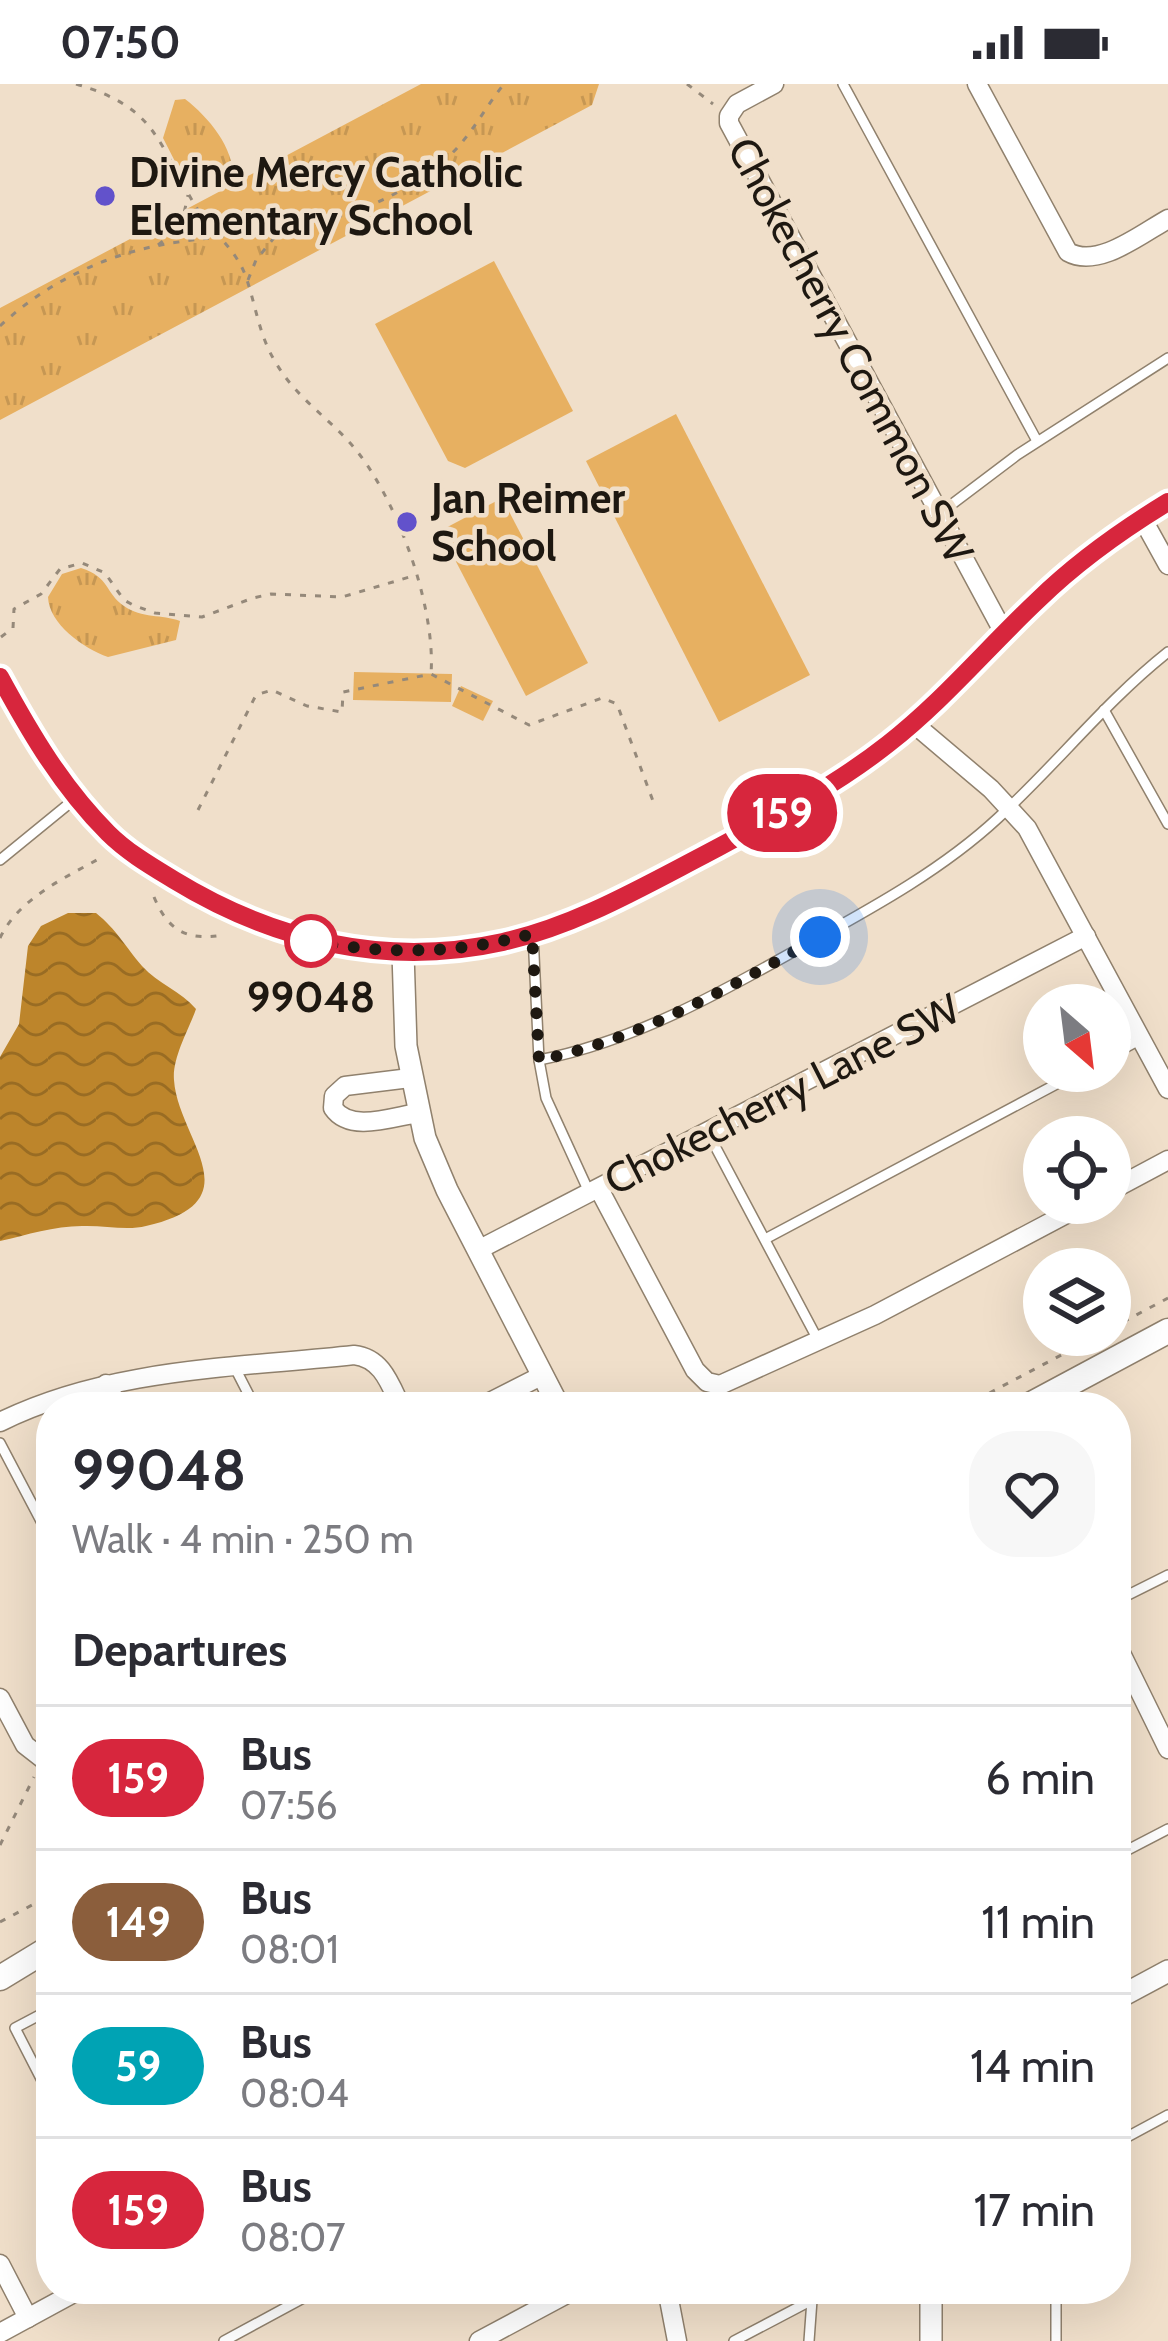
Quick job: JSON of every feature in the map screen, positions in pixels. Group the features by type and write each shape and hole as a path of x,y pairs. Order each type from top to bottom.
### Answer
{"main road":[{"path":"1055,1392 1168,1331"},
{"path":"0,1978 36,1956"}],"street":[{"name":"Chokecherry Common SW","path":"774,84 737,104 729,116 744,152 1004,633"},
{"path":"977,84 1063,246 1074,256 1099,256 1168,219"},
{"path":"0,677 38,745 76,798 112,838 140,860 255,924 314,942 403,953 467,949 586,915 757,827 845,775 913,723 1064,576 1168,502"},
{"path":"1142,518 1168,565"},
{"path":"913,723 1009,807 1041,850 1168,1089"},
{"name":"Chokecherry Lane SW","path":"478,1250 1086,936"},
{"path":"403,953 410,1078 436,1168 552,1392"},
{"path":"410,1078 345,1086 334,1096 333,1108 341,1119 352,1122 418,1113"},
{"path":"1131,1180 1168,1160"},
{"path":"595,1191 695,1370 707,1382 733,1381 1046,1224"},
{"path":"75,1392 106,1384 364,1356 382,1371 393,1392"},
{"path":"510,1392 543,1375"},
{"path":"106,1384 110,1392"},
{"path":"0,1423 36,1407"},
{"path":"1131,1674 1168,1749"},
{"path":"0,1698 25,1745 36,1752"},
{"path":"1131,1991 1168,1971"},
{"path":"0,2264 28,2318"},
{"path":"0,2332 54,2304"},
{"path":"479,2341 548,2304"},
{"path":"670,2304 677,2341"},
{"path":"931,2304 931,2341"}],"lane":[{"path":"844,84 1037,442"},
{"path":"938,514 1037,442 1168,358"},
{"path":"539,1060 595,1046 724,990 906,886 1009,807 1168,652"},
{"path":"1104,710 1168,824"},
{"path":"0,860 76,798"},
{"path":"532,934 539,1060 546,1098 595,1191"},
{"path":"1131,1044 1141,1039"},
{"path":"767,1238 1042,1092"},
{"path":"708,1133 818,1341"},
{"path":"235,1368 247,1392"},
{"path":"0,1443 36,1511"},
{"path":"1131,1594 1168,1575"},
{"path":"1131,1848 1168,1829"},
{"path":"36,2017 15,2028 36,2069"},
{"path":"1131,2135 1168,2114"},
{"path":"224,2341 292,2304"},
{"path":"734,2341 804,2304"},
{"path":"809,2341 812,2304"},
{"path":"1056,2304 1056,2341"}],"path":[{"path":"76,84 113,95 133,107 155,132 248,281 258,324 274,361 372,473 398,520 415,575 429,630 431,674"},
{"path":"0,326 73,275 156,247 278,232 353,213 421,178 460,146 504,84"},
{"path":"687,84 729,116"},
{"path":"156,247 181,227 189,193"},
{"path":"248,281 256,260 278,232"},
{"path":"1,638 11,632 14,609 41,594 60,569 82,563 105,573 133,605 155,613 202,617 272,594 341,597 415,575"},
{"path":"198,810 256,695 272,690 307,706 342,712 343,692 431,674 529,725 602,698 617,704 653,801"},
{"path":"0,938 11,919 34,899 102,857"},
{"path":"154,897 176,931 200,938 223,935"},
{"path":"1131,1318 1168,1298"},
{"path":"991,1392 1059,1356"},
{"path":"0,1845 36,1778"},
{"path":"0,1922 36,1903"}],"green space":[{"path":"421,84 599,84 592,105 0,420 0,308 228,187 186,183 163,138 175,100 185,99 220,137 231,160 233,184"},
{"path":"494,261 573,411 465,468 448,461 375,324"},
{"path":"676,414 810,675 719,722 586,461"},
{"path":"502,498 588,663 526,696 440,531"},
{"path":"81,568 97,576 131,610 180,621 176,640 108,657 78,641 54,616 48,597 62,574"},
{"path":"354,672 452,674 451,702 353,700"},
{"path":"461,686 493,701 483,721 452,706"}],"water":[{"path":"68,913 96,913 148,972 196,1009 178,1053 174,1080 203,1166 204,1185 197,1201 179,1215 146,1226 72,1226 0,1241 0,1057 19,1024 28,946 41,926"}],"bus line":[{"name":"159","path":"0,677 55,772 86,810 140,860 206,899 255,924 314,942 403,953 467,949 586,915 757,827 845,775 930,709 1064,576 1168,502"}],"place":[{"name":"Divine Mercy Catholic Elementary School","path":"105,196"},
{"name":"Jan Reimer School","path":"407,522"},
{"name":"99048","path":"311,941"}],"route":[{"path":"311,941 403,953 467,949 532,934 539,1060 595,1046 724,990 820,937"}]}
